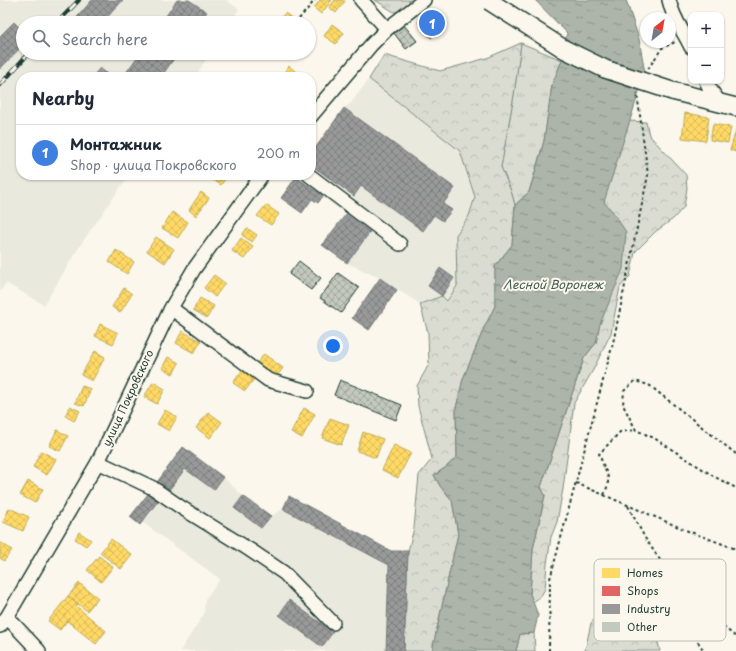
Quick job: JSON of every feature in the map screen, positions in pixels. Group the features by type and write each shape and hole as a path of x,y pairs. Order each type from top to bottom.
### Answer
{"main road":[{"path":"488,1 564,49 605,69 672,91 728,105"}],"street":[{"path":"361,0 387,29"},
{"path":"316,110 387,29 424,0"},
{"path":"669,0 675,20 688,41"},
{"path":"708,84 710,89 728,105"},
{"name":"улица Покровского","path":"4,621 98,462 171,308 194,269 258,180"},
{"path":"316,180 400,244"},
{"path":"171,308 268,380 307,391"},
{"path":"98,462 153,488 284,573 333,623"},
{"path":"4,621 39,651"}],"path":[{"path":"301,16 315,0"},
{"path":"645,73 662,48 674,42 688,43"},
{"path":"549,651 550,579 613,343 648,175 637,95 640,88"},
{"path":"636,430 623,406 624,391 635,381 649,385 736,454"},
{"path":"604,495 608,486 608,477 599,454 620,432 636,430 654,438 715,477 736,488"},
{"path":"576,483 688,531 736,549"},
{"path":"628,505 645,538 659,559"},
{"path":"726,629 736,637"},
{"path":"697,641 704,651"}],"shaded area":[{"path":"0,0 226,0 239,9 234,16 16,16 16,60 206,60 198,72 16,72 16,180 126,180 81,244 44,305 6,283 0,292"},
{"path":"369,79 460,151 475,197 469,216 456,235 457,286 446,301 442,296 420,304 380,278 347,263 370,232 299,180 316,180 316,147 344,108 351,103"},
{"path":"183,447 223,477 243,496 271,516 283,509 289,496 390,551 408,551 404,651 180,651 204,614 205,599 220,579 142,522 140,525 130,517"}],"green space":[{"path":"375,0 416,0 402,11 394,12"},
{"path":"521,43 562,60 552,85 544,141 529,192 515,205 501,167 514,95"},
{"path":"521,43 514,95 501,167 515,205 512,245 495,266 495,306 484,328 463,379 456,408 457,457 445,468 434,475 440,486 452,500 458,534 432,651 404,651 408,551 414,528 419,475 432,459 418,406 417,386 429,364 428,333 420,304 442,296 447,301 457,286 456,235 469,216 475,197 460,151 369,79 384,55 440,71 487,58"},
{"path":"629,121 646,122 649,135 686,175 687,188 684,207 673,219 655,232 635,252 630,276 620,287 611,333 593,370 574,403 563,489 557,522 551,537 545,589 540,597 533,602 530,594 533,549 545,496 541,487 584,358 596,343 613,212 603,202"},
{"path":"594,620 594,641 658,641 660,651 585,651 591,623"},
{"path":"534,633 535,651 516,651 520,634"}],"water":[{"name":"Лесной Воронеж","path":"535,0 626,0 639,39 645,73 604,202 613,212 626,232 623,269 600,324 596,343 584,358 541,487 545,495 533,549 530,594 538,615 534,633 520,634 516,651 432,651 458,534 452,500 440,486 434,475 445,468 457,457 456,408 463,379 484,328 495,306 495,266 512,245 515,205 529,192 535,173 544,141 552,85 562,60 567,33"}],"building: Homes":[{"path":"320,0 332,0 321,14 314,8"},
{"path":"335,0 345,1 336,13 329,8"},
{"path":"332,24 344,33 336,44 324,36"},
{"path":"289,66 296,72 284,72"},
{"path":"685,113 709,117 706,141 682,138"},
{"path":"713,124 731,127 728,143 710,140"},
{"path":"736,130 736,152 730,150"},
{"path":"213,180 224,180 221,185"},
{"path":"201,192 209,198 196,216 189,210"},
{"path":"266,205 279,214 271,225 257,216"},
{"path":"172,212 188,222 178,238 162,228"},
{"path":"247,228 257,235 252,242 242,235"},
{"path":"156,237 174,249 165,263 147,251"},
{"path":"241,238 253,247 244,259 232,251"},
{"path":"116,250 134,262 127,274 109,262"},
{"path":"214,275 225,283 215,297 204,288"},
{"path":"124,288 132,294 120,313 112,307"},
{"path":"200,298 214,306 207,318 193,310"},
{"path":"100,324 118,333 113,344 95,336"},
{"path":"182,331 201,341 194,353 176,343"},
{"path":"95,351 105,357 92,381 81,375"},
{"path":"264,354 283,368 275,379 256,364"},
{"path":"168,357 179,363 173,374 162,368"},
{"path":"242,370 255,378 245,391 233,383"},
{"path":"153,382 165,389 157,404 144,397"},
{"path":"82,386 91,389 84,406 75,403"},
{"path":"70,406 80,411 74,421 65,416"},
{"path":"304,408 315,414 302,438 291,432"},
{"path":"165,410 177,417 169,431 157,424"},
{"path":"208,412 222,422 210,438 196,428"},
{"path":"330,418 349,425 341,445 322,438"},
{"path":"57,430 68,436 60,451 49,446"},
{"path":"363,432 383,439 376,458 357,451"},
{"path":"394,445 411,453 398,478 382,470"},
{"path":"41,451 56,459 47,475 33,467"},
{"path":"28,481 43,489 35,503 20,495"},
{"path":"9,508 29,517 23,531 3,522"},
{"path":"79,532 91,540 86,546 75,539"},
{"path":"111,539 132,555 121,569 100,553"},
{"path":"0,542 12,550 4,561 0,558"},
{"path":"99,556 113,567 101,582 87,570"},
{"path":"79,583 98,598 87,611 68,596"},
{"path":"68,596 78,604 76,606 106,631 96,644 67,621 60,630 48,621"}],"building: Shops":[{"path":"433,9 447,24 431,38 418,22"}],"building: Industry":[{"path":"92,0 123,0 108,16 78,16"},
{"path":"177,0 189,0 207,12 204,16 166,16"},
{"path":"14,22 16,24 16,52 0,69 0,36"},
{"path":"135,60 173,60 165,72 127,72"},
{"path":"100,68 105,72 96,72"},
{"path":"344,108 455,188 443,204 452,210 443,221 434,215 423,231 361,186 354,196 316,169 316,147"},
{"path":"294,180 300,180 323,196 318,203 312,199 302,213 281,198"},
{"path":"346,214 370,232 347,263 322,245"},
{"path":"440,268 454,278 442,296 428,286"},
{"path":"380,278 397,290 369,330 352,318"},
{"path":"183,447 223,477 214,490 185,469 166,494 155,485"},
{"path":"151,490 161,497 140,525 130,517"},
{"path":"243,496 271,516 261,528 234,508"},
{"path":"289,496 391,551 408,551 404,651 386,651 389,565 283,509"},
{"path":"289,600 333,632 322,647 279,615"}],"building: Other":[{"path":"404,25 417,41 406,49 394,33"},
{"path":"299,261 321,278 311,290 289,274"},
{"path":"338,273 359,288 341,313 320,298"},
{"path":"340,380 402,405 396,420 334,395"}],"railway":[{"path":"64,16 79,0"},
{"path":"0,85 23,60"}],"place":[{"name":"Монтажник","path":"432,23"}]}
